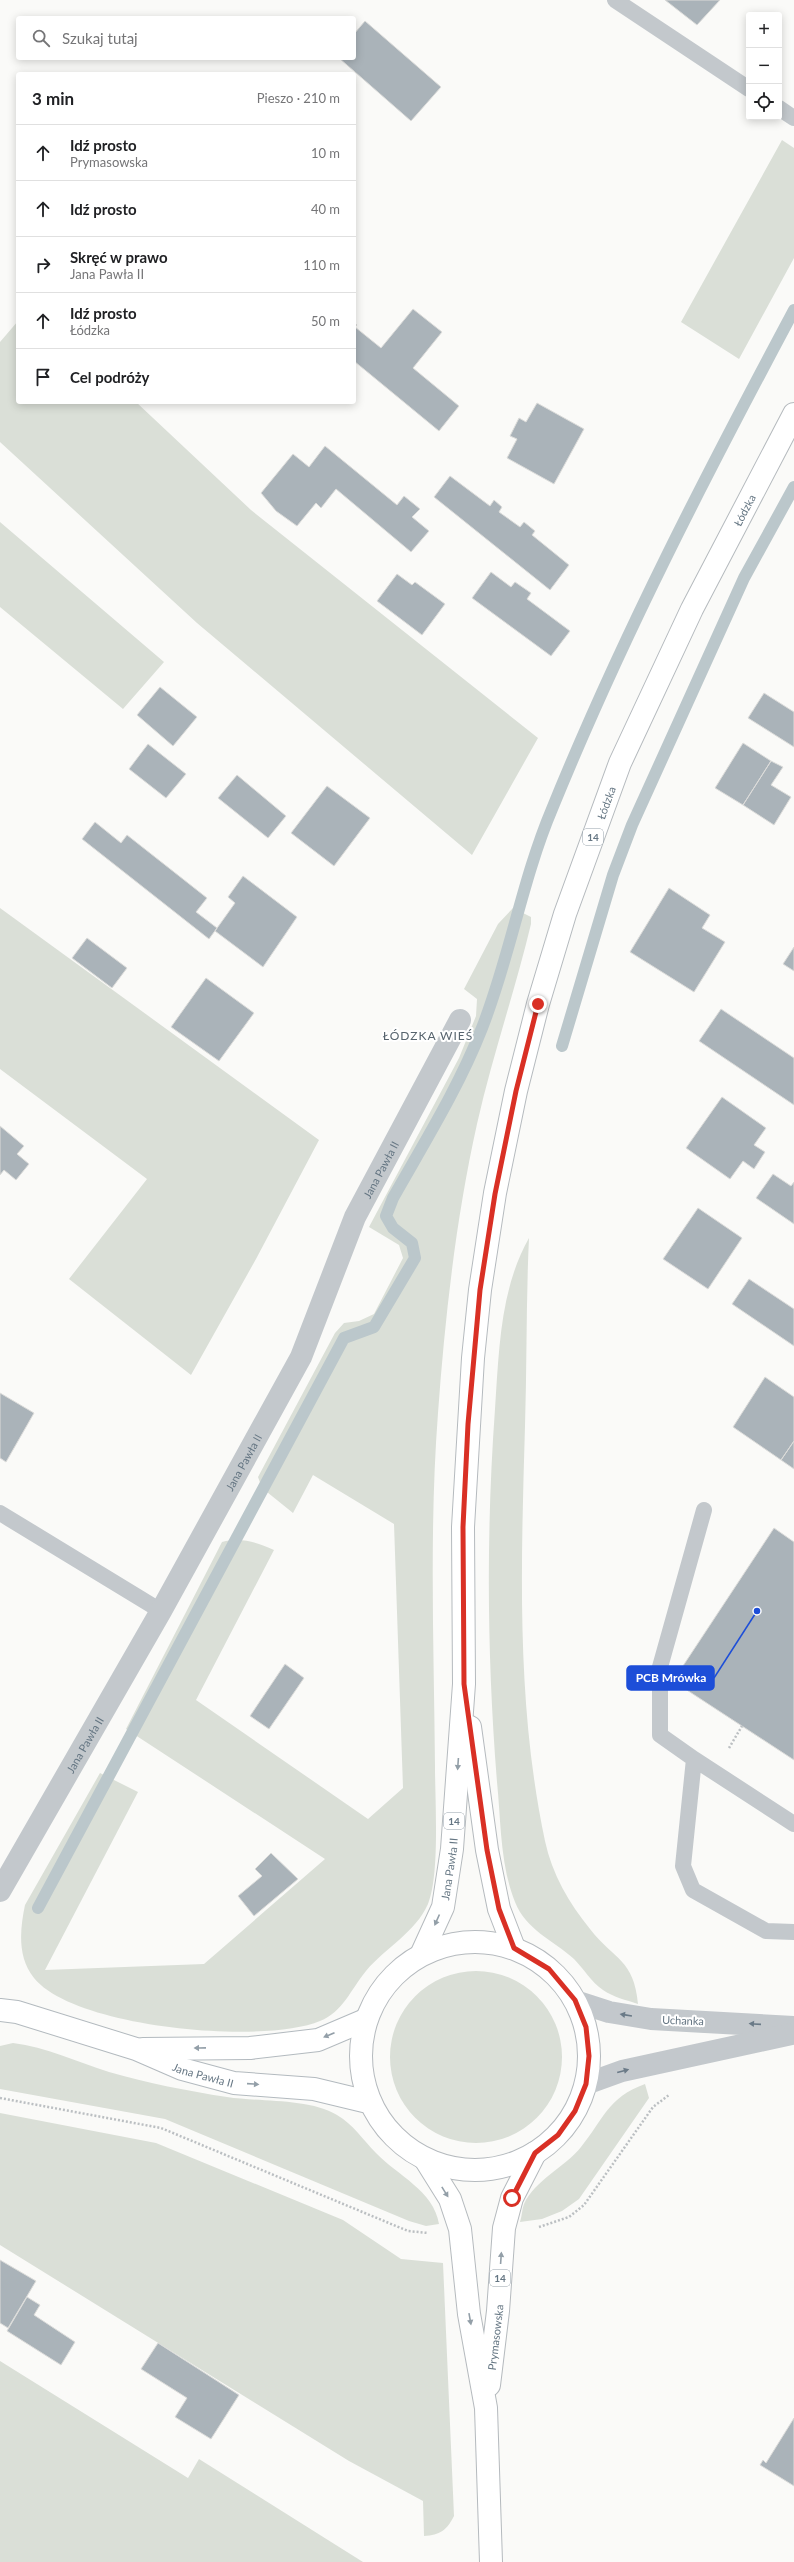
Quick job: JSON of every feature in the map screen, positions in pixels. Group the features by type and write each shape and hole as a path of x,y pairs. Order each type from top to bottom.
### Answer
{"main road":[{"name":"Łódzka","path":"480,1290 495,1194 516,1091 538,1004 570,900 620,763 692,609 794,414"},
{"name":"Jana Pawła II","path":"422,1954 443,1907 452,1849 464,1684 463,1527 468,1424 480,1290"},
{"name":"Jana Pawła II","path":"464,1684 487,1850 499,1909 514,1948"},
{"name":"14","path":"468,1941 514,1948 549,1969 575,2000 586,2027 588,2048 586,2084 575,2111 558,2135 535,2153 500,2168 462,2170 425,2159 392,2136 368,2102 359,2061 365,2020 387,1981 422,1954 468,1941"},
{"name":"Jana Pawła II","path":"0,2010 17,2012 136,2049 182,2069 234,2083 314,2089 368,2102"},
{"name":"Jana Pawła II","path":"136,2049 250,2048 318,2040 365,2020"},
{"name":"Prymasowska","path":"486,2408 498,2311 504,2228 512,2198 535,2153"},
{"name":"Prymasowska","path":"425,2159 450,2199 460,2229 469,2314 486,2408 491,2562"}],"street":[{"name":"Jana Pawła II","path":"0,1891 160,1611 302,1357 355,1217 460,1020"},
{"name":"Uchanka","path":"575,2000 609,2012 651,2019 794,2027"},
{"path":"586,2084 622,2071 794,2033"}],"lane":[{"path":"615,0 746,86"},
{"path":"782,110 794,118"},
{"path":"704,1510 660,1667 660,1735 794,1824"},
{"path":"0,1513 160,1611"},
{"path":"694,1758 683,1866 693,1890 766,1931 794,1932"}],"shaded area":[{"path":"782,140 794,148 794,258 739,359 681,322"},
{"path":"16,323 16,404 138,404 251,510 538,738 472,855 197,623 0,442 0,342"},
{"path":"0,522 164,662 123,709 0,607"},
{"path":"0,908 319,1140 256,1259 191,1375 69,1279 147,1179 0,1069"},
{"path":"513,908 531,917 531,924 483,1099 470,1159 452,1268 441,1377 435,1457 433,1545 436,1837 434,1875 432,1891 428,1904 416,1923 408,1932 366,1971 341,2006 328,2017 320,2021 293,2028 257,2031 215,2031 171,2027 127,2020 88,2009 55,1995 34,1978 22,1952 21,1933 25,1905 100,1773 138,1792 45,1970 204,1964 325,1859 126,1729 222,1542 242,1540 274,1550 196,1700 368,1819 403,1788 394,1524 313,1475 293,1513 262,1488 258,1477 335,1333 344,1323 359,1321 374,1314 403,1258 399,1245 369,1227 459,1058 476,1016 477,999 464,989 498,924"},
{"path":"529,1238 522,1582 525,1686 529,1738 536,1790 548,1853 562,1888 590,1929 622,1961 632,1978 636,1989 638,2004 603,1990 591,1979 574,1959 533,1927 520,1912 515,1902 506,1873 500,1827 491,1689 489,1596 490,1502 498,1365 503,1321 512,1278 519,1258"},
{"path":"476,1971 493,1973 509,1978 524,1986 542,2003 547,2009 558,2032 562,2057 560,2074 555,2090 547,2105 530,2123 524,2128 501,2139 476,2143 459,2141 443,2136 428,2128 410,2111 405,2105 394,2082 390,2057 392,2040 397,2024 405,2009 422,1991 428,1986 451,1975"},
{"path":"13,2043 49,2051 109,2072 138,2080 227,2097 298,2103 326,2110 337,2115 348,2123 376,2153 414,2184 430,2202 436,2212 439,2224 426,2226 409,2221 165,2119 0,2089 0,2046"},
{"path":"645,2084 649,2098 579,2199 562,2211 542,2219 520,2222 524,2204 535,2188 581,2147 607,2110 614,2103 622,2096"},
{"path":"0,2113 156,2143 343,2220 401,2259 443,2263 454,2516 449,2525 439,2533 424,2536 423,2501 349,2461 0,2245"},
{"path":"0,2361 188,2478 199,2459 363,2562 0,2562"}],"building":[{"path":"665,0 720,0 697,25"},
{"path":"365,21 441,87 411,121 341,60 356,60 356,32"},
{"path":"413,309 442,332 413,368 459,406 439,431 356,363 356,328 381,348"},
{"path":"537,403 584,429 554,484 507,458 517,439 510,436 519,418 526,422"},
{"path":"325,446 397,505 404,496 420,509 412,517 429,531 411,552 336,489 321,508 316,503 297,526 276,511 261,493 293,454 309,467"},
{"path":"450,476 490,506 494,500 502,507 499,512 520,527 524,522 535,531 532,535 569,565 550,590 434,497"},
{"path":"491,572 511,587 515,582 531,593 527,599 570,631 551,656 472,598"},
{"path":"397,574 412,585 415,582 445,604 422,635 377,601"},
{"path":"160,687 197,717 173,746 137,715"},
{"path":"764,693 794,712 794,747 748,718"},
{"path":"743,743 771,761 743,805 715,788"},
{"path":"148,744 186,774 166,798 129,769"},
{"path":"771,761 783,767 771,785 791,797 774,825 743,805"},
{"path":"237,775 286,816 268,838 218,798"},
{"path":"327,786 370,818 334,866 291,833"},
{"path":"95,822 121,843 127,835 207,898 196,912 217,928 209,939 82,839"},
{"path":"243,876 297,917 263,967 215,931 235,903 228,897"},
{"path":"669,888 710,915 702,928 725,942 694,992 630,952"},
{"path":"87,938 127,968 112,988 72,958"},
{"path":"794,947 794,971 783,964"},
{"path":"206,978 254,1013 219,1061 171,1027"},
{"path":"721,1009 794,1058 794,1105 699,1041"},
{"path":"722,1097 766,1128 754,1145 765,1152 754,1169 743,1161 730,1179 686,1148"},
{"path":"0,1126 24,1146 17,1154 29,1164 16,1180 4,1170 0,1175"},
{"path":"773,1174 791,1186 794,1182 794,1224 756,1198"},
{"path":"698,1208 742,1238 708,1289 663,1259"},
{"path":"749,1279 794,1309 794,1346 732,1304"},
{"path":"765,1377 794,1397 794,1441 781,1460 733,1427"},
{"path":"0,1393 34,1413 6,1462 0,1458"},
{"path":"794,1441 794,1469 781,1460"},
{"path":"774,1528 794,1542 794,1760 673,1681"},
{"path":"285,1664 304,1678 269,1729 250,1716"},
{"path":"271,1853 298,1879 254,1916 238,1896 262,1876 255,1869"},
{"path":"0,2260 36,2281 8,2328 0,2323"},
{"path":"27,2297 40,2305 34,2315 75,2342 61,2365 7,2331"},
{"path":"158,2343 239,2395 211,2439 175,2417 187,2398 141,2369"},
{"path":"794,2418 794,2486 760,2465 763,2460 766,2463"}],"waterway":[{"path":"38,1908 344,1338 374,1327 415,1258 412,1243 393,1228 386,1216 393,1198 429,1136 473,1050 501,974 532,863 552,809 607,681 698,494 794,310"},
{"path":"562,1046 613,875 632,825 744,578 794,487"}],"place":[{"name":"PCB Mrówka","path":"757,1611"}],"district":[{"name":"ŁÓDZKA WIEŚ","path":"428,1035"}],"route":[{"path":"512,2198 535,2153 558,2135 575,2111 586,2084 589,2056 586,2027 575,2000 549,1969 514,1948 499,1909 487,1850 464,1684 463,1527 468,1424 480,1290 495,1194 516,1091 538,1004"}]}
